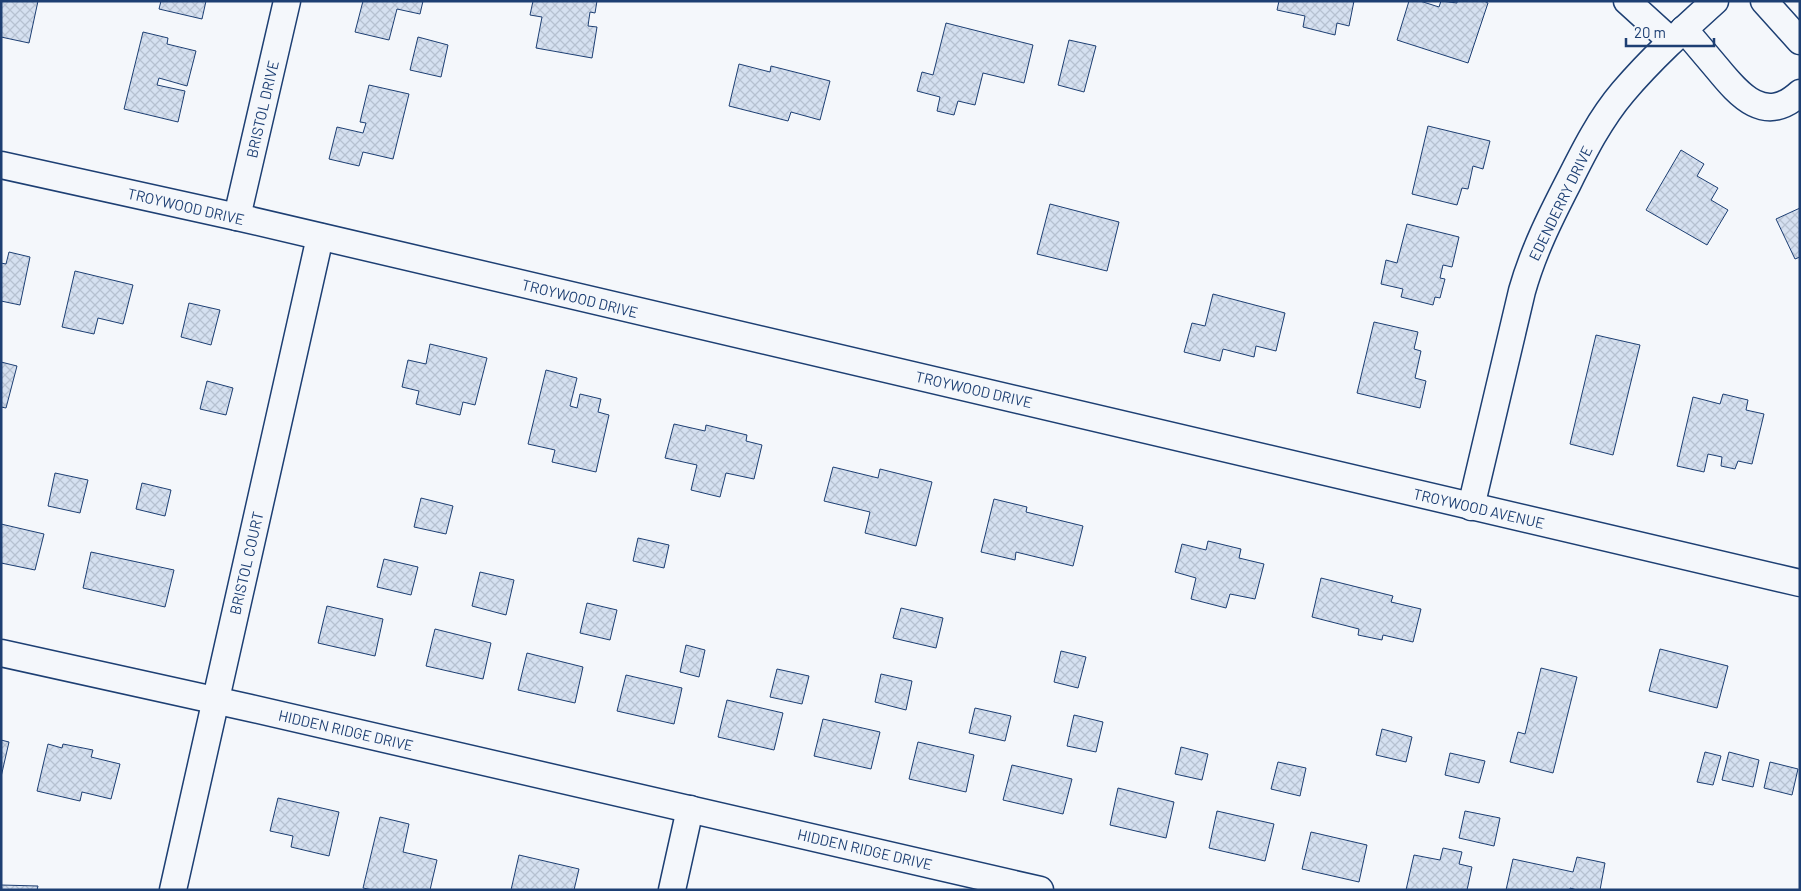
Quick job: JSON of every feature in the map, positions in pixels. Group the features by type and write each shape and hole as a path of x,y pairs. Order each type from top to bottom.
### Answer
{"street":[{"name":"BRISTOL DRIVE","path":"237,217 287,1"},
{"path":"1627,1 1677,35 1738,93 1753,103 1772,107 1789,103 1800,93"},
{"name":"EDENDERRY DRIVE","path":"1471,507 1530,264 1547,226 1598,126 1622,93 1677,35 1715,1"},
{"path":"1764,1 1800,41"},
{"name":"TROYWOOD DRIVE","path":"1,165 237,217 1158,432"},
{"name":"BRISTOL COURT","path":"174,890 320,237"},
{"name":"TROYWOOD AVENUE","path":"1158,432 1800,583"},
{"name":"HIDDEN RIDGE DRIVE","path":"1,653 216,700 1040,890"},
{"path":"672,890 690,809"}],"building":[{"path":"1,1 38,1 29,43 1,37"},
{"path":"161,1 206,1 202,19 159,9"},
{"path":"363,1 423,1 420,14 397,9 389,40 355,32"},
{"path":"533,1 597,1 595,13 590,12 588,26 597,27 592,58 536,48 542,17 530,15"},
{"path":"1279,1 1354,1 1349,26 1337,23 1335,35 1303,27 1305,16 1277,10"},
{"path":"1409,1 1420,1 1439,7 1441,1 1457,3 1457,1 1484,1 1488,3 1468,63 1397,40"},
{"path":"946,23 1033,45 1024,83 983,73 975,105 958,101 954,115 937,111 940,97 917,91 922,72 933,75"},
{"path":"143,32 168,38 167,44 196,51 187,86 159,78 157,85 185,91 178,122 124,109"},
{"path":"418,37 448,45 441,77 410,70"},
{"path":"1069,40 1096,46 1084,92 1058,85"},
{"path":"739,64 770,72 771,66 830,81 820,120 791,112 788,121 729,106"},
{"path":"369,85 409,94 393,159 363,152 359,166 329,159 337,127 363,133 366,123 360,122"},
{"path":"1428,126 1490,141 1483,169 1473,166 1468,189 1462,188 1457,205 1412,194"},
{"path":"1681,150 1704,164 1697,176 1718,188 1711,200 1728,210 1707,245 1646,210"},
{"path":"1050,204 1119,222 1107,271 1037,254"},
{"path":"1800,208 1800,257 1795,259 1776,219"},
{"path":"1407,224 1459,237 1452,267 1443,265 1440,278 1445,279 1440,298 1435,297 1433,305 1401,297 1403,289 1381,284 1386,260 1397,263"},
{"path":"9,252 30,257 20,305 1,301 1,263 6,264"},
{"path":"75,271 133,285 123,324 98,318 94,334 62,327"},
{"path":"1213,294 1285,313 1276,351 1256,346 1254,357 1223,349 1220,361 1184,352 1192,323 1205,326"},
{"path":"189,303 220,310 211,345 181,337"},
{"path":"1374,322 1418,332 1414,349 1421,351 1415,378 1426,381 1420,408 1357,393"},
{"path":"1596,335 1640,345 1613,455 1570,444"},
{"path":"430,344 487,358 475,405 463,402 460,415 416,404 419,391 402,387 408,360 426,364"},
{"path":"1,362 17,366 6,408 1,407"},
{"path":"546,370 577,378 570,406 577,408 580,394 601,399 598,412 609,415 596,472 552,462 555,450 528,444"},
{"path":"207,381 233,388 226,415 200,409"},
{"path":"1723,394 1748,400 1746,410 1764,414 1752,464 1738,461 1735,469 1721,466 1722,457 1708,454 1704,472 1677,466 1693,397 1720,404"},
{"path":"674,424 705,431 706,425 747,435 746,441 762,445 754,479 726,473 720,497 691,490 697,465 665,458"},
{"path":"833,467 878,478 880,469 932,482 916,546 865,533 870,512 824,501"},
{"path":"55,473 88,480 80,513 48,506"},
{"path":"142,483 171,490 165,516 136,509"},
{"path":"421,498 453,506 446,534 414,527"},
{"path":"994,499 1027,507 1026,512 1083,526 1073,566 1016,552 1015,560 981,552"},
{"path":"1,524 44,534 35,570 1,563"},
{"path":"638,538 669,545 664,568 633,561"},
{"path":"1208,541 1241,549 1239,558 1264,564 1255,599 1230,594 1226,608 1191,599 1196,578 1175,572 1182,544 1206,550"},
{"path":"91,552 174,570 165,607 83,588"},
{"path":"384,559 418,567 411,595 377,587"},
{"path":"480,572 514,580 506,615 472,606"},
{"path":"1321,578 1393,596 1391,602 1421,609 1413,642 1383,635 1382,640 1358,635 1359,629 1312,617"},
{"path":"587,603 617,610 610,640 580,633"},
{"path":"327,606 383,619 375,656 318,643"},
{"path":"901,608 943,618 936,648 893,638"},
{"path":"435,629 491,643 483,679 426,666"},
{"path":"686,645 705,650 699,677 680,672"},
{"path":"1660,649 1728,666 1717,708 1649,691"},
{"path":"1061,651 1086,657 1078,688 1054,682"},
{"path":"527,653 583,667 575,703 518,690"},
{"path":"1541,668 1577,677 1553,773 1510,762 1518,732 1525,734"},
{"path":"777,669 809,676 802,704 770,697"},
{"path":"881,674 912,681 906,710 875,702"},
{"path":"626,675 682,688 674,724 617,711"},
{"path":"727,700 783,713 774,750 718,737"},
{"path":"975,708 1011,716 1005,741 969,733"},
{"path":"1074,715 1103,722 1096,752 1067,746"},
{"path":"823,719 880,732 871,769 814,756"},
{"path":"1382,729 1412,737 1406,762 1376,755"},
{"path":"1,740 9,742 1,777"},
{"path":"918,742 974,755 966,792 909,779"},
{"path":"48,744 62,748 63,744 93,750 91,757 120,764 111,799 82,792 80,801 37,791"},
{"path":"1181,747 1208,754 1202,780 1175,774"},
{"path":"1705,752 1721,756 1713,785 1697,782"},
{"path":"1729,752 1759,760 1753,787 1722,780"},
{"path":"1450,753 1485,761 1479,783 1445,775"},
{"path":"1278,762 1306,768 1300,796 1271,789"},
{"path":"1770,762 1798,769 1792,795 1764,788"},
{"path":"1012,765 1072,779 1063,814 1003,800"},
{"path":"1118,788 1174,802 1166,838 1110,825"},
{"path":"278,798 339,812 329,856 291,847 293,836 270,831"},
{"path":"1217,811 1274,824 1265,861 1209,848"},
{"path":"1465,811 1500,818 1494,846 1459,838"},
{"path":"380,817 409,824 403,852 437,860 430,890 373,890 363,888"},
{"path":"1311,832 1367,845 1359,882 1302,869"},
{"path":"1443,848 1462,852 1459,864 1472,867 1467,890 1406,890 1414,855 1440,860"},
{"path":"519,855 579,869 574,890 511,890"},
{"path":"1577,857 1605,863 1600,890 1577,890 1570,888 1570,890 1506,890 1513,859 1573,872"},
{"path":"1,885 38,886 37,890 1,890"}]}
